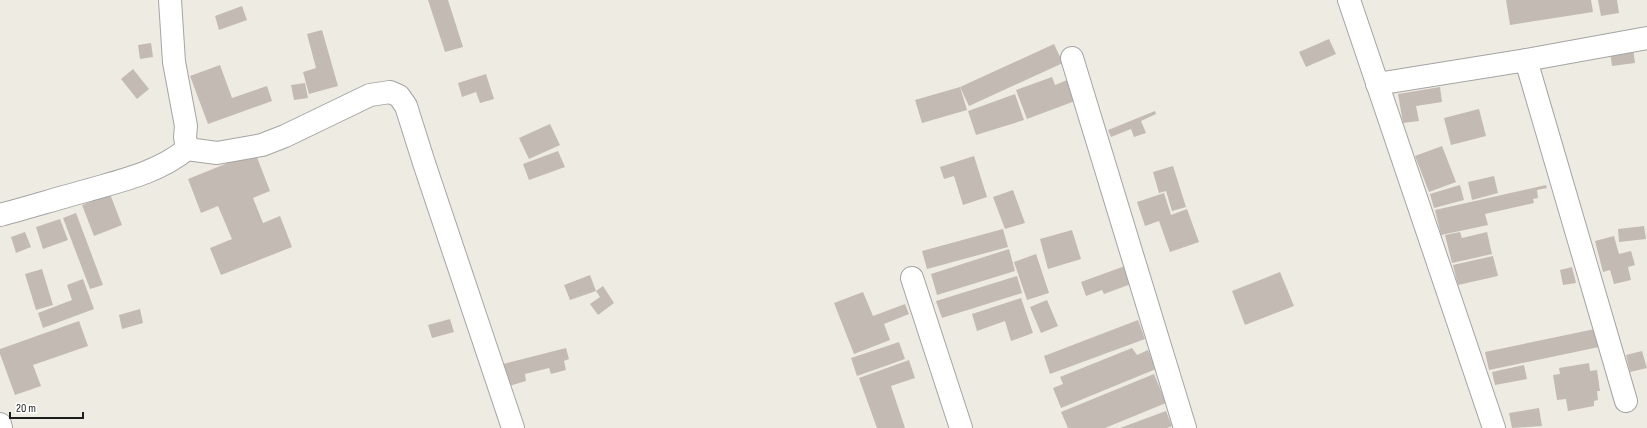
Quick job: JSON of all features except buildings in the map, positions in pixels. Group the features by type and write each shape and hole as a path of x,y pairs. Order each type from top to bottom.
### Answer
{"street":[{"path":"170,0 174,62 186,126 185,137 187,148"},
{"path":"1349,0 1494,428"},
{"path":"1378,84 1526,60 1647,38"},
{"path":"1072,58 1186,428"},
{"path":"1526,60 1626,401"},
{"path":"0,215 145,173 175,158 187,148 217,153 262,145 285,136 370,95 390,92 399,96 406,106 424,164 513,428"},
{"path":"912,278 961,428"},
{"path":"0,424 1,428"}]}
